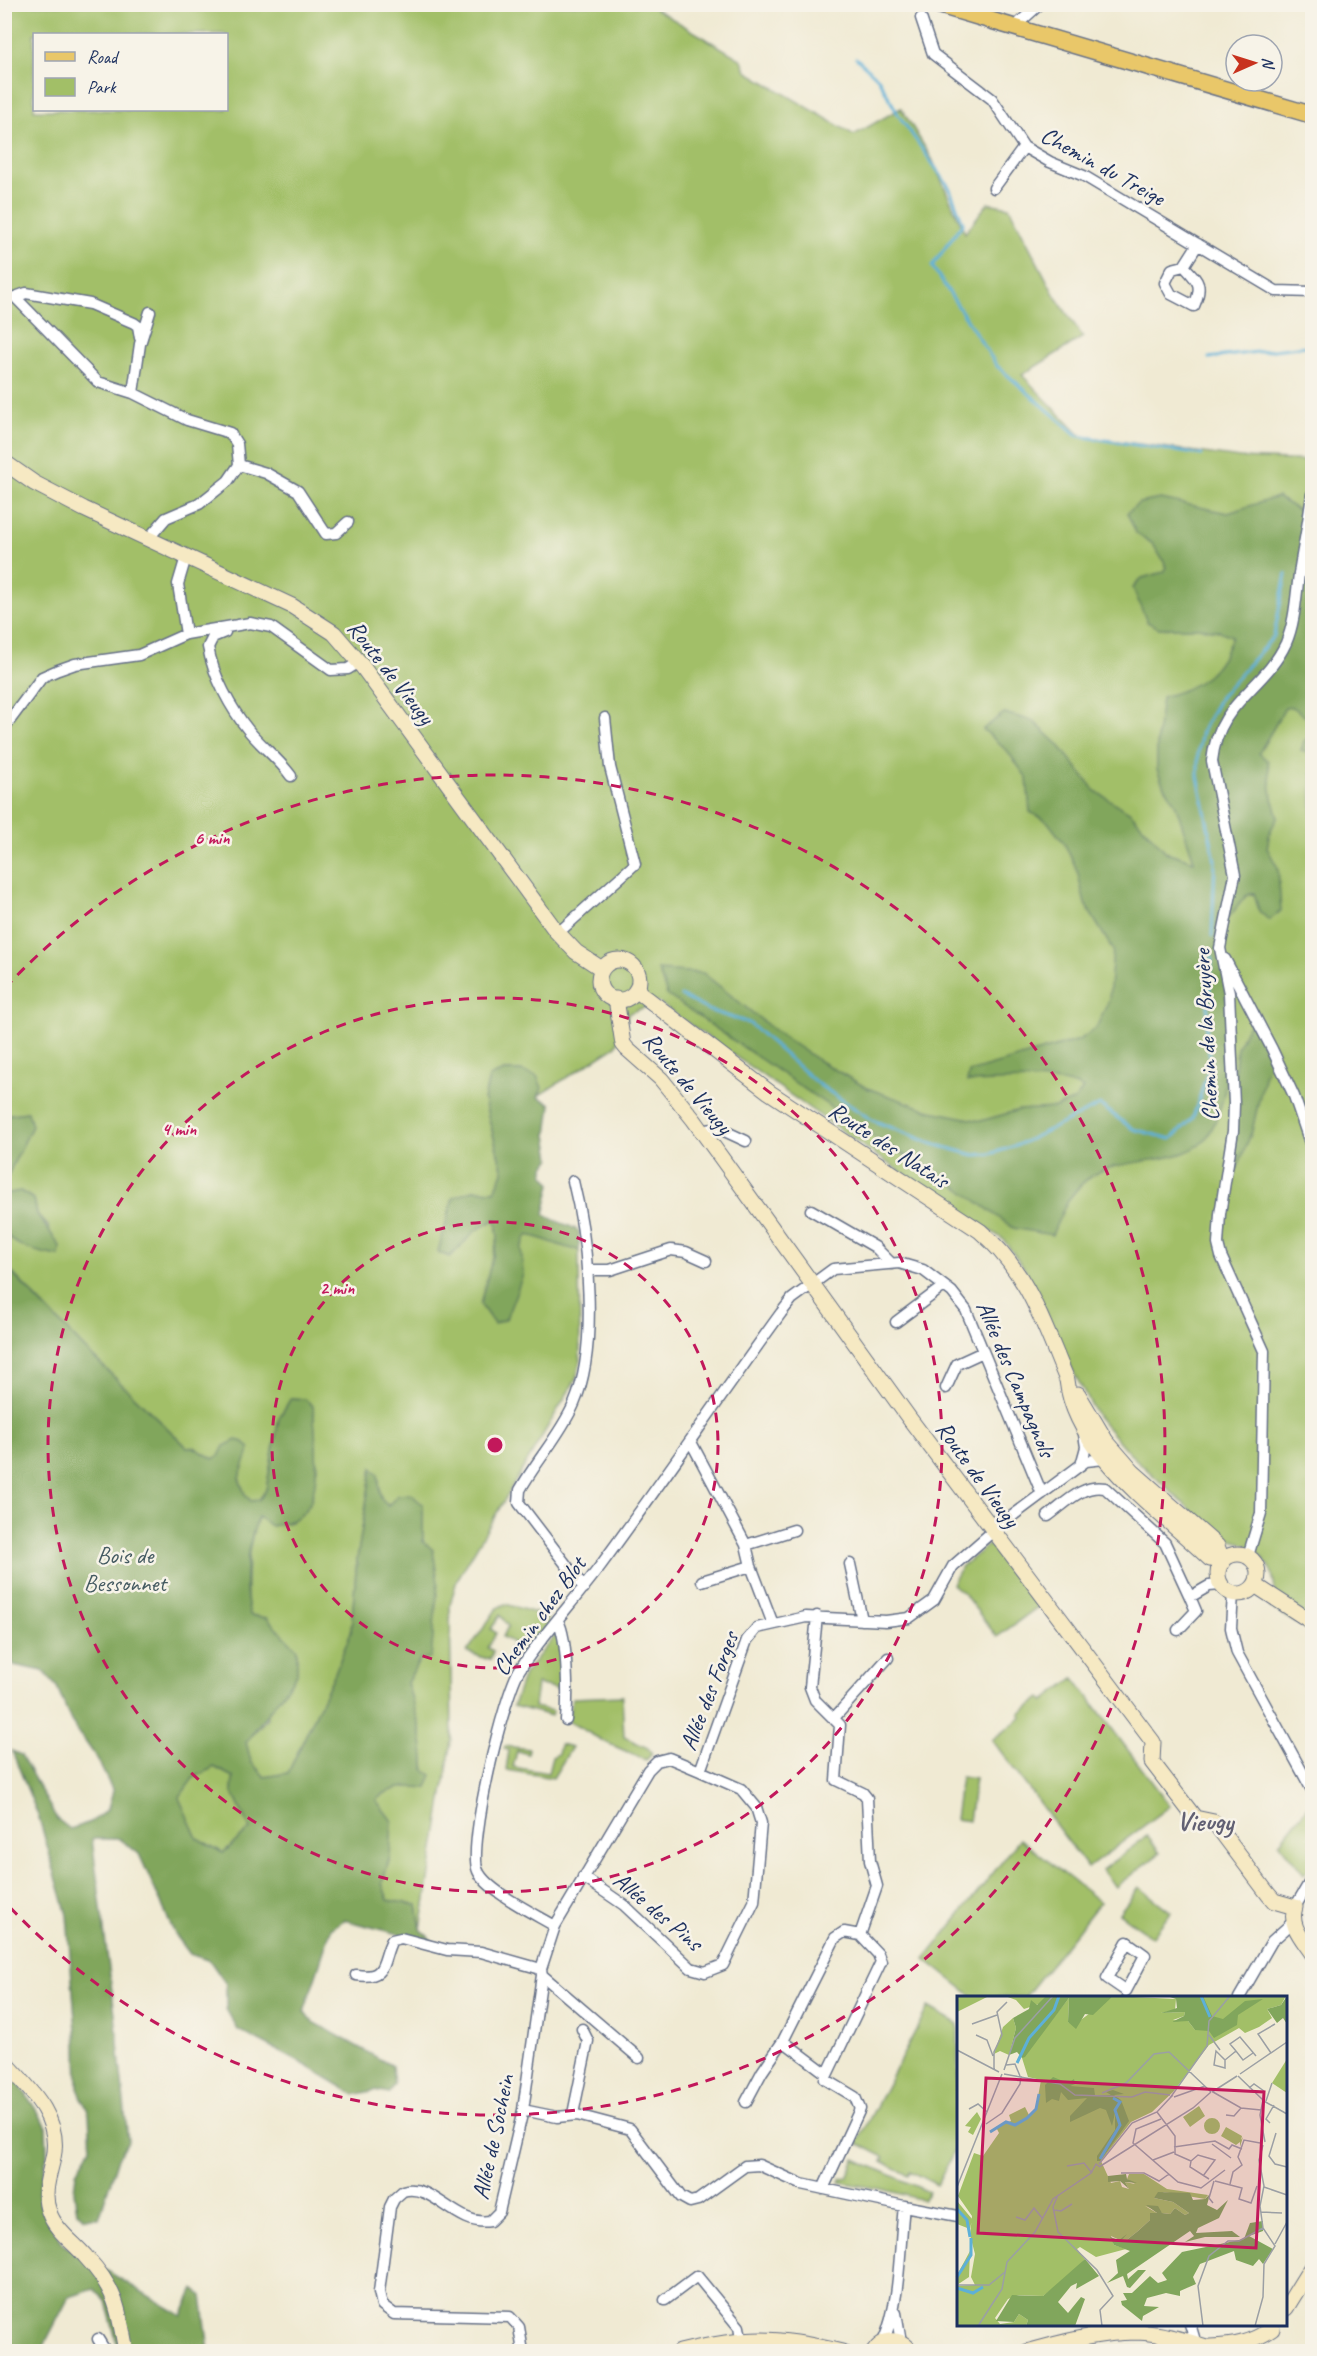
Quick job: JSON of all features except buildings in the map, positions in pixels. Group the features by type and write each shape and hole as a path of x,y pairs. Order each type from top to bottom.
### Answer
{"main road":[{"path":"935,4 1312,115"},
{"path":"966,4 1020,22 1312,105"}],"street":[{"path":"1020,22 1039,6"},
{"path":"1038,27 1039,6"},
{"name":"Chemin du Treige","path":"921,18 933,54 992,99 1024,147 1050,162 1084,176 1276,291 1312,292"},
{"path":"994,188 1024,147"},
{"path":"1184,266 1198,244"},
{"path":"133,393 140,344 140,331 134,323 90,304 26,293 15,297 98,382 133,393 187,420 230,433 237,444 239,465 228,481 199,504 166,518 148,539"},
{"path":"140,344 150,312"},
{"name":"Route de Vieugy","path":"4,462 34,483 318,620 359,662 558,933 576,952 602,969 600,987 605,994 616,999 623,1044 661,1078 702,1131 811,1285 993,1532 1153,1742 1152,1762 1195,1818 1214,1821 1268,1894 1294,1914"},
{"path":"239,465 266,473 298,491 326,534 336,533 348,522"},
{"name":"Chemin de la Bruyère","path":"1248,1556 1261,1513 1264,1351 1218,1244 1220,1214 1233,1131 1234,1104 1229,993 1220,948 1235,875 1215,786 1212,761 1214,744 1228,714 1247,690 1269,671 1287,640 1312,494"},
{"path":"186,557 178,584 186,634"},
{"path":"4,728 42,677 75,664 139,656 186,634 250,623 260,624 271,627 332,670 348,669 359,662"},
{"path":"260,624 213,637 209,641 209,654 230,703 250,732 291,776"},
{"path":"558,933 635,864 610,767 605,718"},
{"path":"1220,948 1294,1096 1312,1149"},
{"path":"602,969 614,960 628,962 638,975 636,990 626,998 616,999"},
{"name":"Route des Natais","path":"636,990 769,1092 981,1231 1000,1248 1016,1268 1033,1301 1066,1380 1068,1393 1080,1421 1104,1459 1210,1559 1223,1562"},
{"path":"702,1131 718,1128 746,1141"},
{"path":"573,1181 583,1222 588,1270 585,1374 573,1407 520,1490 519,1503 584,1588"},
{"path":"812,1210 875,1247 892,1264"},
{"path":"588,1270 610,1270 670,1250 686,1252 706,1262"},
{"name":"Allée des Campagnols","path":"811,1285 838,1268 892,1264 917,1267 944,1286 966,1310 1042,1494"},
{"name":"Chemin chez Blot","path":"555,1926 490,1886 479,1874 474,1851 507,1695 520,1669 584,1588 691,1442 781,1313 811,1285"},
{"name":"Allée des Campagnols","path":"896,1322 944,1286"},
{"path":"946,1388 957,1364 983,1352"},
{"name":"Route des Natais","path":"1066,1380 1075,1388 1106,1441 1133,1472 1217,1546 1223,1562"},
{"path":"1080,1421 1086,1447 1081,1465"},
{"path":"691,1442 746,1545 751,1566 773,1624"},
{"path":"1104,1459 1133,1472"},
{"name":"Allée des Forges","path":"555,1926 652,1765 669,1758 700,1771 747,1640 756,1628 817,1616 862,1620 899,1620 918,1613 934,1600 954,1566 993,1532 1086,1461 1104,1459"},
{"path":"1048,1516 1082,1490 1095,1486 1106,1488 1165,1543 1196,1611 1178,1630"},
{"path":"746,1545 794,1530"},
{"path":"1190,1597 1209,1587 1227,1589 1245,1593 1255,1585 1258,1579 1257,1566 1248,1556 1234,1554 1223,1562 1219,1569 1227,1589 1231,1628 1237,1653 1312,1790"},
{"path":"850,1564 862,1620"},
{"path":"702,1581 751,1566"},
{"path":"1255,1585 1312,1622"},
{"path":"817,1616 810,1687 815,1700 834,1718 840,1730 836,1780 863,1793 868,1802 870,1861 877,1886 860,1935"},
{"path":"558,1621 564,1633 568,1694 566,1720"},
{"path":"834,1718 888,1658"},
{"name":"Allée des Pins","path":"583,1877 624,1905 691,1968 705,1972 723,1965 754,1902 761,1823 756,1808 741,1789 700,1771"},
{"path":"1240,1996 1272,1941 1294,1914 1312,1878"},
{"path":"1294,1914 1295,1929 1312,1953"},
{"path":"542,1972 555,1926"},
{"path":"746,2102 762,2072 783,2041 835,1938 844,1932 860,1935 878,1954 881,1962 825,2079 855,2097 860,2109 823,2190"},
{"path":"356,1975 372,1975 379,1971 392,1940 401,1938 447,1950 481,1952 542,1972 639,2058"},
{"name":"Allée de Sochein","path":"523,2352 516,2322 505,2315 394,2314 382,2305 379,2292 390,2207 394,2199 403,2191 415,2189 472,2221 485,2222 495,2218 499,2212 523,2109 542,1972"},
{"path":"1126,1991 1132,1996"},
{"path":"573,2115 587,2070 588,2041 582,2030"},
{"path":"783,2041 827,2074"},
{"path":"4,2061 30,2090 50,2120 55,2147 46,2191 48,2210 58,2227 111,2288 116,2301 126,2352"},
{"path":"523,2109 557,2117 573,2115 632,2131 681,2196 690,2202 698,2200 745,2166 754,2164 801,2184 823,2190 957,2216"},
{"path":"874,2349 888,2331 895,2295 904,2206"},
{"path":"1287,2306 1312,2266"},
{"path":"665,2300 696,2276 739,2327 741,2339"},
{"path":"874,2349 906,2347 895,2295"},
{"path":"1191,2326 1201,2346"},
{"path":"1027,2352 1055,2344 1120,2333 1165,2330 1201,2346 1242,2349 1273,2327"},
{"path":"513,2352 520,2336"},
{"path":"98,2338 106,2352"},
{"path":"680,2352 741,2339 778,2339 842,2352"}],"green space":[{"path":"5,5 649,5 742,60 746,71 854,135 901,108 932,159 965,233 988,203 1009,207 1055,296 1083,337 1022,375 1081,436 1240,458 1312,461 1312,1633 1270,1607 1274,1586 1272,1573 1262,1557 1248,1546 1221,1538 1129,1453 1097,1416 1065,1356 1026,1271 1003,1239 886,1162 658,1002 629,1013 616,1046 538,1096 521,1071 504,1071 489,1077 484,1100 503,1172 495,1191 473,1190 453,1198 438,1252 450,1257 476,1230 496,1219 498,1238 480,1304 523,1275 521,1248 527,1234 579,1250 580,1364 576,1379 457,1580 450,1605 452,1739 421,1929 417,1905 388,1901 382,1883 390,1857 376,1800 393,1790 406,1787 427,1788 420,1728 407,1683 420,1659 423,1505 398,1495 389,1506 381,1498 378,1474 372,1468 357,1559 351,1632 335,1673 288,1773 265,1777 251,1762 246,1742 267,1718 249,1618 247,1567 258,1517 271,1526 291,1522 317,1469 313,1406 305,1399 291,1398 279,1418 266,1490 259,1500 251,1501 245,1495 239,1478 219,1456 213,1459 194,1447 188,1448 85,1349 5,1265 4,1229 20,1245 58,1256 48,1226 37,1214 34,1199 4,1194 5,1181 32,1126 27,1112 4,1115"},
{"path":"1277,497 1308,516 1312,524 1312,683 1304,692 1312,701 1312,722 1293,707 1285,708 1259,753 1268,761 1272,798 1278,817 1270,831 1267,848 1278,868 1281,911 1269,920 1259,911 1254,893 1246,896 1220,928 1229,1033 1228,1060 1219,1111 1209,1134 1200,1144 1187,1152 1120,1165 1092,1176 1072,1195 1052,1235 1013,1228 959,1188 876,1138 667,995 658,970 703,973 779,1034 818,1060 867,1088 931,1111 981,1121 1019,1110 1055,1108 1075,1100 1083,1089 1060,1082 1028,1080 967,1082 969,1072 1079,1040 1096,1028 1109,1000 1113,950 1085,904 1077,870 1064,843 1047,821 1030,812 1027,778 1008,752 983,729 1004,713 1033,721 1058,744 1095,791 1131,813 1166,852 1194,861 1175,803 1164,787 1157,769 1157,738 1162,697 1197,684 1206,677 1221,660 1232,636 1199,628 1159,628 1147,622 1133,588 1142,578 1164,572 1167,567 1153,544 1136,533 1127,513 1139,503 1161,499 1228,513"},
{"path":"1312,735 1312,755 1301,750 1304,741"},
{"path":"1251,1021 1271,1060 1265,1073 1252,1131 1237,1169 1230,1118 1237,1047"},
{"path":"504,1071 521,1071 537,1076 542,1088 538,1097 551,1104 547,1135 551,1158 544,1168 544,1175 551,1184 544,1214 579,1231 579,1250 527,1235 521,1248 523,1275 506,1319 494,1324 480,1304 498,1238 496,1219 476,1230 450,1257 438,1252 453,1198 473,1190 495,1191 503,1172 484,1100 489,1077"},
{"path":"28,1112 32,1126 5,1181 5,1115"},
{"path":"20,1191 34,1199 37,1214 60,1246 59,1256 19,1245 7,1235 3,1220 5,1194"},
{"name":"Bois de Bessonnet","path":"4,1265 85,1349 187,1447 194,1447 213,1459 219,1456 224,1446 236,1440 244,1442 250,1449 239,1478 245,1495 251,1501 259,1500 266,1490 279,1418 291,1398 305,1399 313,1406 316,1472 312,1498 304,1512 291,1521 271,1526 258,1517 246,1566 246,1591 250,1615 267,1618 297,1649 297,1674 246,1742 251,1762 265,1777 288,1773 335,1673 351,1632 357,1559 372,1468 378,1474 381,1498 388,1506 398,1495 411,1494 423,1505 423,1541 433,1550 438,1583 431,1658 420,1659 407,1683 421,1736 424,1769 432,1775 427,1788 400,1788 381,1795 376,1800 392,1821 390,1857 382,1883 388,1900 417,1905 421,1929 434,1943 344,1920 331,1929 304,2012 310,2020 392,2066 394,2084 389,2093 375,2090 355,2095 307,2066 238,2030 226,2009 226,1984 210,1961 190,1954 175,1934 139,1854 120,1839 92,1839 115,2014 128,2141 118,2158 99,2218 85,2218 77,2212 74,2191 76,2173 91,2148 89,2114 78,2088 67,1915 39,1818 12,1751 21,1755 57,1819 70,1829 91,1822 108,1809 113,1791 96,1757 71,1721 57,1687 43,1671 14,1665 5,1646","holes":["214,1767 233,1777 232,1791 250,1829 223,1853 197,1838 179,1798 193,1778"]},
{"path":"988,1545 995,1547 1039,1606 997,1637 965,1595 952,1584 962,1566"},
{"path":"505,1604 547,1616 548,1625 521,1656 510,1649 514,1643 503,1637 508,1626 500,1615 491,1629 496,1633 488,1648 493,1651 490,1660 467,1652 497,1608"},
{"path":"558,1632 565,1691 537,1684 534,1707 553,1711 552,1716 513,1706 524,1674"},
{"path":"1074,1678 1170,1806 1088,1868 992,1740 1022,1717 1020,1714 1041,1698 1044,1701"},
{"path":"622,1696 624,1737 648,1748 652,1754 646,1760 605,1742 568,1721 572,1698"},
{"path":"560,1744 572,1747 553,1778 506,1770 509,1750 504,1749 505,1746 529,1749 528,1754 517,1751 513,1767 548,1773 552,1757 558,1754"},
{"path":"214,1767 233,1777 232,1791 250,1829 223,1853 197,1838 178,1798 193,1778"},
{"path":"961,1777 975,1779 969,1821 955,1819"},
{"path":"1312,1801 1312,1867 1304,1874 1279,1843"},
{"path":"1147,1836 1160,1853 1115,1887 1102,1870"},
{"path":"1020,1839 1100,1902 1026,1996 972,1996 925,1959"},
{"path":"1139,1887 1171,1912 1152,1937 1119,1913"},
{"path":"928,2007 957,2023 957,2146 937,2185 910,2171 908,2175 882,2161 884,2157 857,2143"},
{"path":"4,2036 21,2087 46,2125 47,2156 38,2192 41,2207 64,2245 182,2316 194,2289 202,2296 209,2351 119,2351 106,2301 94,2289 69,2297 41,2351 5,2351"},
{"path":"855,2159 929,2192 923,2200 882,2189 839,2182 841,2178 847,2177"}],"waterway":[{"path":"856,58 878,78 899,116 949,187 963,223 932,266 997,366 1078,436 1202,455"},
{"path":"1209,358 1306,346"},
{"path":"1212,936 1215,861 1198,776 1198,753 1202,731 1220,697 1274,636 1286,574"},
{"path":"681,996 708,1010 749,1023 818,1084 872,1120 933,1144 974,1155 990,1154 1018,1145 1100,1105 1133,1129 1171,1139 1193,1118 1211,1062 1206,1034 1212,956"}],"district":[{"name":"Vieugy","path":"1205,1821"}]}
